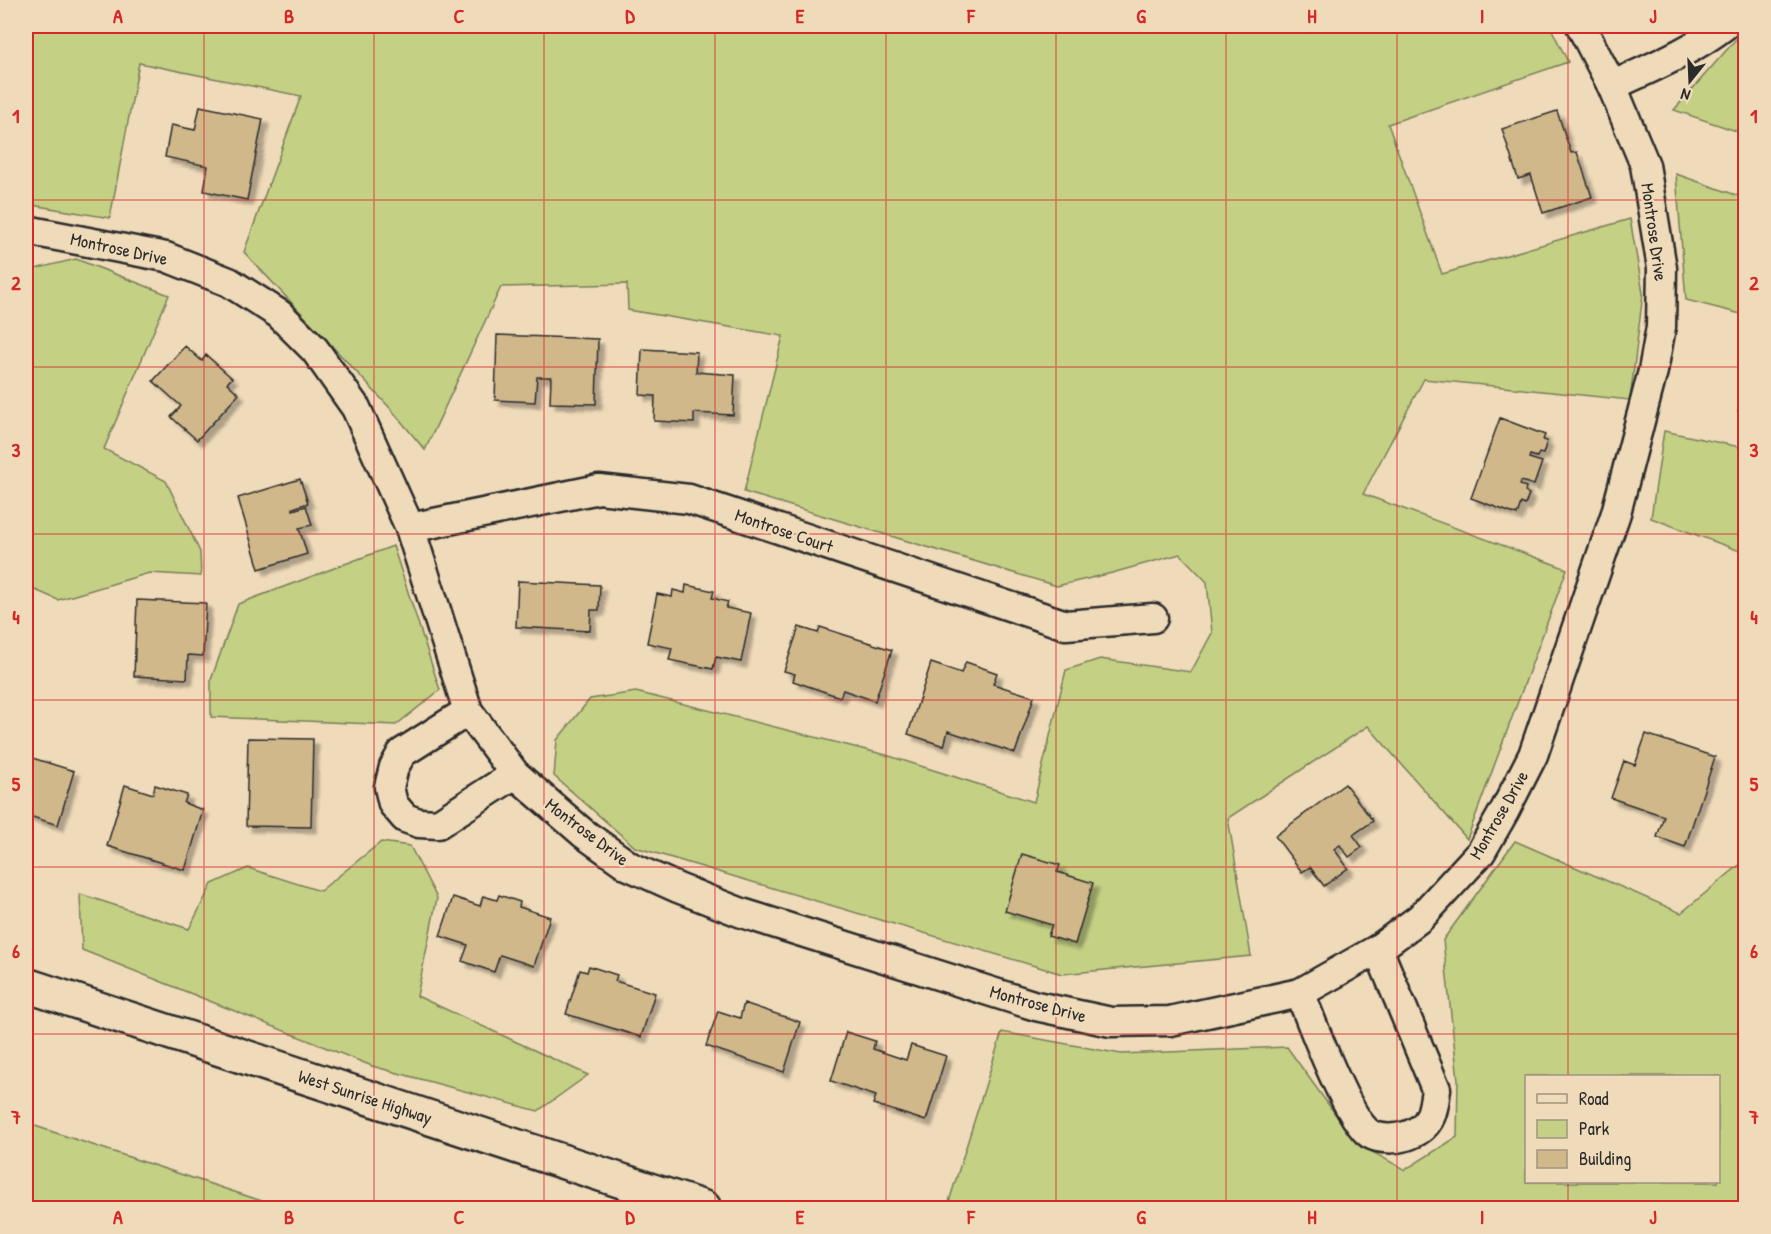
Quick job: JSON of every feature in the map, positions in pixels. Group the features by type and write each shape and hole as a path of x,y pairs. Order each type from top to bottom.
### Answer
{"main road":[{"name":"West Sunrise Highway","path":"26,985 704,1209"}],"street":[{"name":"Montrose Drive","path":"26,230 166,257 229,282 279,314 315,350 356,408 410,528 468,711 515,774 583,833 629,866 742,913 1036,1006 1111,1022 1170,1021 1300,993 1378,949 1420,918 1481,852 1533,755 1618,502 1653,371 1661,327 1662,268 1645,165 1611,86 1581,26"},
{"path":"1611,86 1685,51 1724,26"},
{"name":"Montrose Court","path":"410,528 599,489 689,499 1066,625 1152,618"},
{"path":"468,711 402,753 394,767 389,787 393,804 405,818 419,823 438,824 515,774"},
{"path":"1300,993 1354,1116 1371,1134 1395,1140 1418,1132 1433,1114 1436,1089 1378,949"}],"green space":[{"path":"26,26 1262,26 1310,33 1311,26 1550,26 1568,62 1388,124 1442,274 1630,219 1643,293 1630,400 1424,379 1363,494 1567,569 1467,839 1368,726 1228,818 1251,956 1062,974 635,847 554,776 557,740 590,699 636,692 886,755 1034,802 1066,670 1100,659 1191,672 1212,633 1207,582 1180,554 1057,586 744,492 783,336 628,310 627,284 501,287 425,450 390,408 244,252 301,96 139,63 110,218 26,204"},
{"path":"1745,29 1745,134 1674,110"},
{"path":"1676,174 1745,198 1745,315 1686,300"},
{"path":"76,259 169,295 104,449 166,481 200,552 201,576 149,573 58,600 26,586 26,271"},
{"path":"1664,431 1745,448 1745,553 1651,518"},
{"path":"393,546 440,690 396,725 211,717 211,680 238,604"},
{"path":"1515,841 1681,913 1743,862 1745,855 1745,1208 947,1208 1002,1032 1121,1054 1287,1047 1356,1143 1405,1170 1457,1137 1458,1080 1443,940"},
{"path":"381,842 410,846 437,898 417,996 588,1075 538,1111 372,1066 82,950 80,894 189,929 212,884 248,868 320,891"},
{"path":"26,1123 283,1208 26,1208"}],"building":[{"path":"200,106 263,119 247,200 204,191 208,166 165,157 171,125 195,130"},
{"path":"1557,111 1571,153 1577,152 1592,197 1543,213 1531,175 1518,179 1502,129"},
{"path":"497,335 598,339 596,404 550,403 551,377 537,377 535,402 495,400"},
{"path":"185,346 202,361 206,355 232,378 227,383 239,394 197,440 171,417 181,406 153,381"},
{"path":"642,349 697,352 696,372 735,375 733,415 694,413 694,423 654,421 655,396 640,395"},
{"path":"1746,386 1746,413 1738,411"},
{"path":"1500,418 1545,435 1543,440 1547,441 1543,454 1539,453 1537,457 1530,455 1529,458 1542,462 1534,485 1521,481 1520,485 1526,487 1525,492 1529,494 1525,505 1521,503 1517,515 1471,498"},
{"path":"300,479 308,503 293,508 293,510 306,506 312,525 299,528 307,554 259,569 238,498"},
{"path":"518,581 600,585 599,610 591,610 590,631 516,627"},
{"path":"686,585 714,591 712,598 728,602 726,608 751,613 741,662 716,657 713,669 669,660 672,648 647,643 657,594 672,597 673,590 685,593"},
{"path":"137,600 206,603 203,656 188,655 187,679 134,676"},
{"path":"799,627 818,633 820,627 892,650 875,701 843,690 840,697 793,681 795,674 784,671"},
{"path":"966,662 997,673 993,684 1034,697 1015,753 948,731 944,746 908,734 931,663 961,673"},
{"path":"1646,734 1715,757 1685,847 1657,837 1664,816 1611,798 1624,761 1635,765"},
{"path":"248,738 313,739 311,827 246,826"},
{"path":"26,756 74,771 58,825 26,815"},
{"path":"1345,784 1373,821 1353,835 1362,847 1349,857 1340,845 1334,849 1348,868 1324,886 1310,867 1302,872 1275,836"},
{"path":"125,785 153,794 155,785 187,795 184,803 203,810 185,870 107,846"},
{"path":"1022,854 1060,865 1057,872 1093,883 1075,944 1048,936 1052,925 1005,911"},
{"path":"499,895 520,902 519,907 550,917 534,966 500,955 494,972 462,961 468,945 440,936 453,897 480,906 483,896 497,900"},
{"path":"589,966 617,975 615,981 655,993 641,1037 566,1014 580,970 587,972"},
{"path":"744,1003 800,1022 784,1072 706,1046 718,1011 740,1018"},
{"path":"846,1032 875,1041 873,1049 906,1060 911,1045 946,1056 926,1121 873,1104 876,1096 831,1081"}]}
